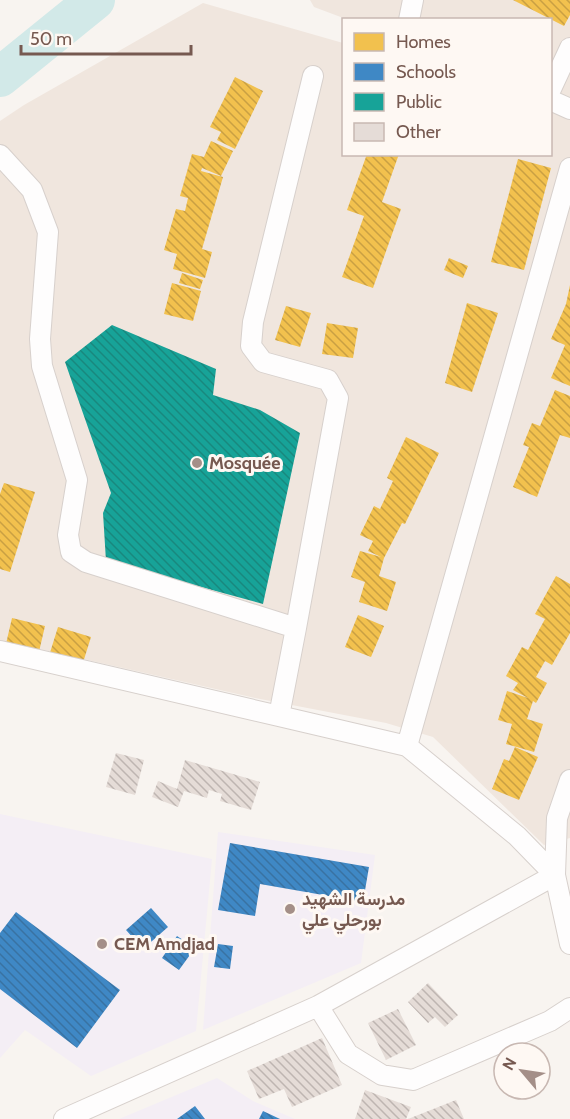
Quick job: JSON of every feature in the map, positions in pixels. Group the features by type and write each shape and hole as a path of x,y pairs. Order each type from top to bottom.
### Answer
{"street":[{"path":"409,18 413,0"},
{"path":"552,87 570,48"},
{"path":"279,717 338,398 328,380 263,362 251,346 253,322 313,76"},
{"path":"552,101 570,109"},
{"path":"0,155 32,190 48,232 40,348 42,366 77,480 68,535 71,552 86,562 296,628"},
{"path":"407,746 570,168"},
{"path":"0,651 407,746 562,872"},
{"path":"570,780 557,818 570,944"},
{"path":"64,1119 318,1006 562,872"},
{"path":"318,1006 348,1054 382,1075 413,1080 550,1021 570,1008"}],"shaded area":[{"path":"310,0 570,0 570,103 552,95 552,18 343,18 314,7"},
{"path":"203,3 342,43 342,156 552,156 552,103 570,108 570,838 544,845 433,737 386,723 255,698 0,640 0,121"},
{"name":"CEM Amdjad","path":"0,814 212,859 196,1031 91,1076 25,1030 0,1058"},
{"name":"مدرسة الشهيد بورحلي علي","path":"218,832 375,855 361,963 203,1030"},
{"path":"217,1078 253,1101 295,1119 119,1119"}],"building: Homes":[{"path":"513,0 570,0 570,15 564,26"},
{"path":"235,77 263,91 235,149 217,140 221,132 210,127"},
{"path":"211,141 233,151 221,176 202,168 201,171 223,177 202,249 212,252 205,278 173,269 177,254 164,250 176,209 185,211 188,198 180,196 192,154 204,157"},
{"path":"366,156 398,156 382,202 401,209 373,288 342,277 364,216 347,210"},
{"path":"518,159 551,168 524,270 491,262"},
{"path":"449,258 468,266 463,278 444,270"},
{"path":"182,273 203,280 200,289 179,283"},
{"path":"172,283 201,291 193,321 164,314"},
{"path":"570,285 570,386 551,378 565,345 551,339 566,304"},
{"path":"467,303 498,313 472,392 445,383"},
{"path":"286,306 311,313 300,347 275,340"},
{"path":"327,323 358,328 353,358 322,354"},
{"path":"555,390 570,396 570,438 560,435 537,497 513,487 529,447 523,445 532,423 540,426"},
{"path":"406,437 439,453 405,524 402,523 384,558 379,576 396,582 387,611 359,602 365,582 351,577 360,551 381,557 368,551 373,541 360,535 374,506 380,509 393,481 387,478"},
{"path":"4,483 35,492 10,572 0,569 0,494"},
{"path":"556,576 570,584 570,633 552,665 545,661 536,677 547,683 536,703 533,701 527,719 543,724 534,752 506,744 512,724 498,720 507,691 528,698 513,690 518,683 506,676 522,647 528,650 545,619 535,614"},
{"path":"358,615 384,626 371,657 345,647"},
{"path":"12,618 45,626 38,656 5,648"},
{"path":"58,627 91,637 81,669 48,659"},
{"path":"515,747 538,757 519,800 492,789 504,759 509,761"}],"building: Schools":[{"path":"230,843 369,867 363,902 260,884 255,916 218,910"},
{"path":"151,908 168,927 143,949 126,930"},
{"path":"16,912 120,990 77,1048 0,989 0,933"},
{"path":"177,936 195,948 179,970 162,958"},
{"path":"218,944 233,946 230,969 214,967"},
{"path":"195,1106 205,1119 177,1119"},
{"path":"263,1111 280,1119 259,1119"}],"building: Public":[{"name":"Mosquée","path":"112,325 216,369 213,395 260,410 300,433 263,604 106,561 103,513 111,493 65,362"}],"building: Other":[{"path":"116,753 144,760 135,795 106,787"},
{"path":"185,760 260,782 251,810 220,801 222,794 209,790 207,798 184,791 178,807 152,797 158,781 177,789"},
{"path":"428,983 458,1015 445,1027 435,1017 428,1023 408,1002"},
{"path":"398,1009 416,1045 386,1060 368,1023"},
{"path":"322,1038 342,1085 292,1107 284,1089 259,1099 247,1071"},
{"path":"365,1090 411,1107 406,1119 355,1119"},
{"path":"456,1100 464,1119 408,1119"}],"waterway":[{"path":"0,77 95,0"}],"place":[{"name":"Mosquée","path":"197,463"},
{"name":"مدرسة الشهيد بورحلي علي","path":"290,909"},
{"name":"CEM Amdjad","path":"102,944"}]}
